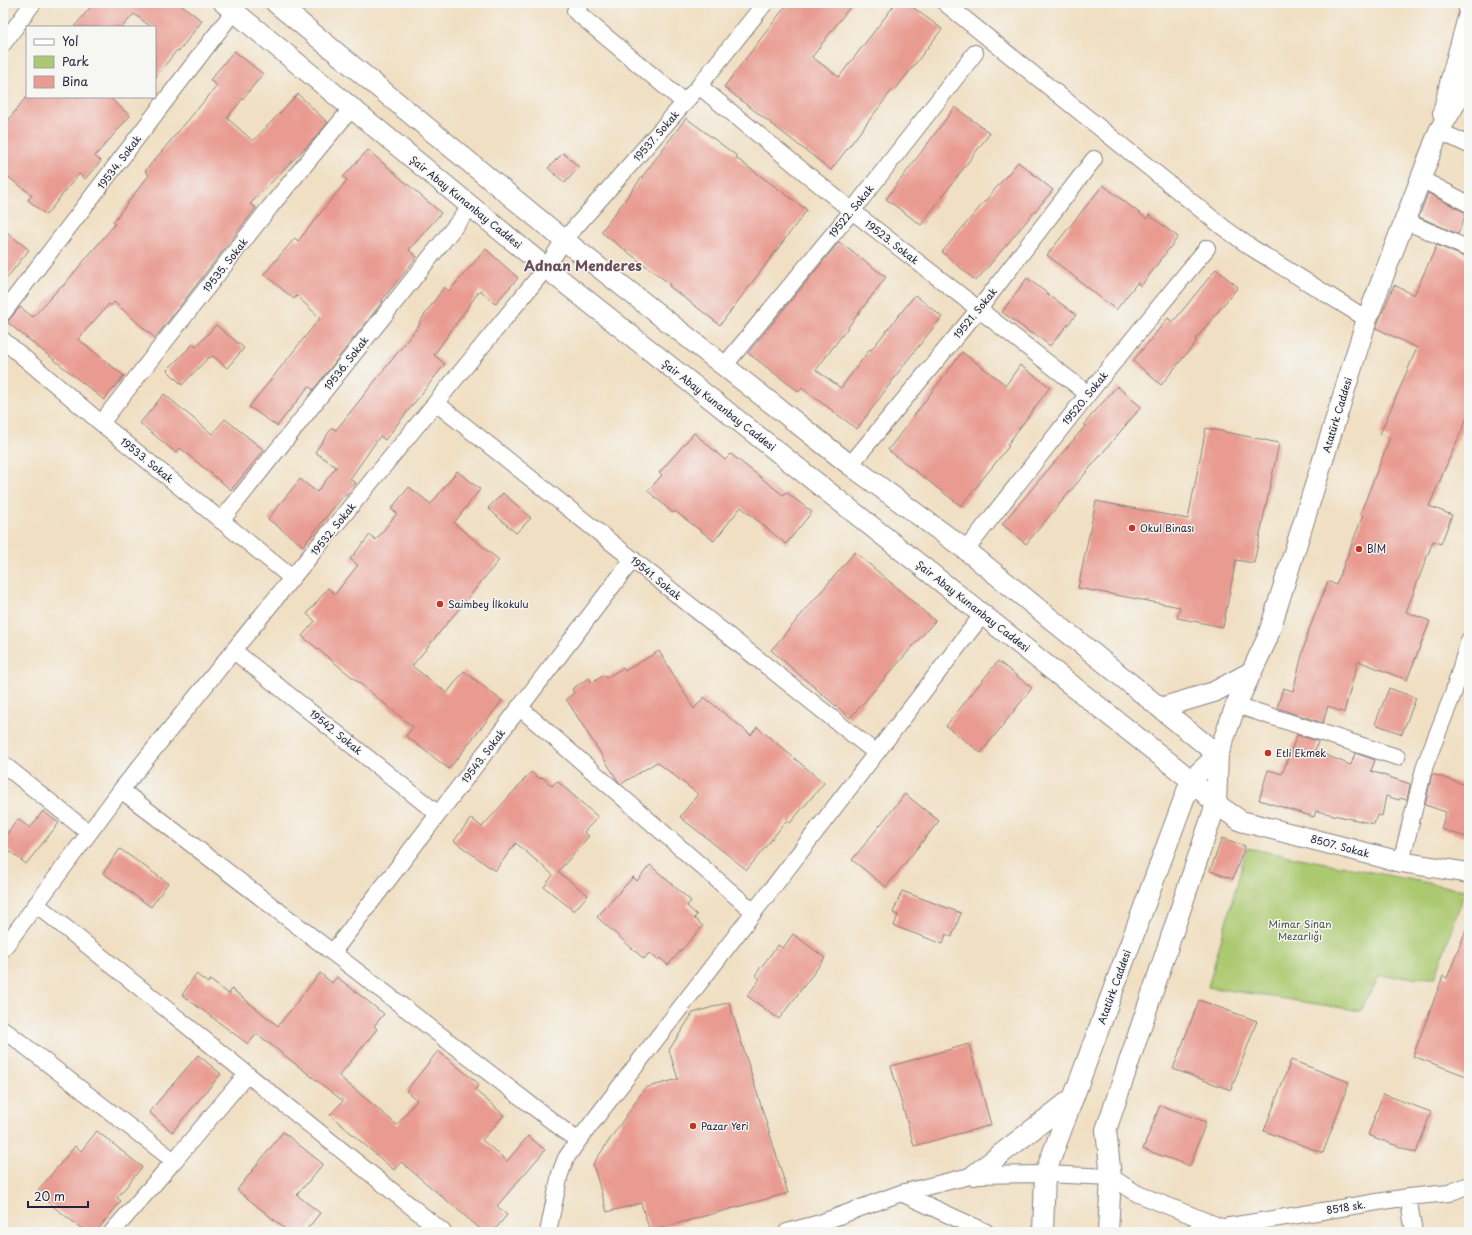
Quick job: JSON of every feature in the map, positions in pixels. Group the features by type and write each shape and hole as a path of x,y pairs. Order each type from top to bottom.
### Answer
{"street":[{"path":"3,44 33,3"},
{"path":"276,3 564,240 850,465 966,550 1218,755"},
{"path":"581,3 575,11 685,103"},
{"name":"19537. Sokak","path":"546,268 564,240 685,103 766,3"},
{"path":"945,3 1224,228 1259,252 1367,319"},
{"path":"1469,4 1469,14 1451,79 1439,131 1469,145"},
{"name":"Şair Abay Kunanbay Caddesi","path":"229,7 546,268 1191,780 1216,804"},
{"name":"19534. Sokak","path":"3,313 229,7"},
{"name":"19522. Sokak","path":"724,366 852,211 975,53"},
{"name":"Atatürk Caddesi","path":"1108,1232 1111,1177 1106,1130 1216,804 1218,755 1236,705 1266,639 1367,319 1439,131 1469,80"},
{"name":"19523. Sokak","path":"699,86 852,211 1088,394"},
{"name":"19535. Sokak","path":"101,423 270,207 352,109"},
{"name":"19521. Sokak","path":"850,465 979,309 1094,159"},
{"path":"1421,179 1469,204"},
{"name":"19536. Sokak","path":"221,520 471,206"},
{"path":"1405,221 1469,249"},
{"name":"19520. Sokak","path":"966,550 1088,394 1207,248"},
{"name":"19532. Sokak","path":"3,949 121,790 292,578 546,268"},
{"name":"19533. Sokak","path":"3,340 101,423 292,578"},
{"name":"19541. Sokak","path":"436,403 876,753"},
{"name":"19543. Sokak","path":"333,952 632,560"},
{"path":"548,1232 560,1174 566,1158 983,614"},
{"path":"1401,862 1425,765 1453,694 1469,640"},
{"name":"19542. Sokak","path":"234,651 438,814"},
{"path":"1160,708 1214,692 1251,672"},
{"path":"1236,705 1397,757"},
{"path":"519,707 754,912"},
{"name":"Atatürk Caddesi","path":"1043,1232 1045,1174 1191,780 1218,755"},
{"path":"3,764 90,833"},
{"path":"121,790 578,1141"},
{"name":"8507. Sokak","path":"1216,804 1241,821 1401,862 1469,873"},
{"path":"36,904 443,1232"},
{"path":"3,1029 174,1161"},
{"path":"112,1232 247,1074"},
{"path":"974,1175 1073,1098"},
{"path":"787,1232 818,1227 901,1193 974,1175 1045,1174 1111,1177 1138,1194 1221,1226"},
{"name":"8518 sk.","path":"1193,1232 1221,1226 1408,1197 1449,1193 1469,1186"},
{"path":"901,1193 986,1232"},
{"path":"1408,1197 1414,1232"}],"green space":[{"name":"Mimar Sinan Mezarlığı","path":"1247,848 1465,890 1435,978 1379,976 1361,1011 1208,987"}],"building":[{"path":"94,3 179,3 202,21 179,51 177,50 156,77 156,26 150,26 134,14 123,26 75,26"},
{"path":"788,3 853,3 812,57 839,77 896,3 907,3 942,29 895,90 893,89 831,170 724,87"},
{"path":"234,51 263,74 227,118 253,141 298,94 328,123 250,204 256,208 155,338 114,302 111,306 109,304 78,339 124,376 104,400 7,322 20,307 33,317 61,286 62,287 115,224 113,222 149,175 145,171 217,86 210,80"},
{"path":"26,97 110,98 130,116 95,156 101,161 85,179 79,174 46,215 28,200 32,195 3,173 3,127"},
{"path":"955,107 990,133 921,225 886,199"},
{"path":"686,118 737,156 736,158 807,210 720,325 669,286 670,284 601,232"},
{"path":"368,150 441,213 409,250 417,257 313,390 309,386 277,426 249,407 320,318 297,296 294,299 264,274 295,238 298,241 347,180 343,177"},
{"path":"563,153 579,167 565,183 548,168"},
{"path":"1018,162 1053,190 976,281 942,252"},
{"path":"1103,185 1147,219 1149,215 1178,237 1141,286 1137,283 1116,310 1047,255"},
{"path":"1428,193 1466,213 1458,234 1419,217"},
{"path":"3,229 29,250 3,283"},
{"path":"839,242 886,277 816,370 841,388 870,349 871,350 915,295 942,317 906,362 857,429 802,388 799,392 748,353"},
{"path":"1437,245 1469,259 1469,413 1429,506 1452,515 1441,544 1433,541 1406,612 1430,621 1407,680 1358,661 1344,713 1328,706 1323,723 1277,708 1283,688 1293,691 1307,635 1328,581 1336,585 1363,515 1360,514 1390,438 1380,434 1417,348 1376,328 1394,285 1414,295"},
{"path":"486,249 518,278 495,304 480,290 434,355 445,364 385,440 380,436 350,479 356,483 346,496 344,495 303,546 268,519 300,479 317,492 336,467 315,452 332,428 336,430 420,324 419,323 444,287 449,291"},
{"path":"1216,269 1238,287 1161,385 1133,361 1168,318 1173,322"},
{"path":"1027,278 1076,315 1050,346 1033,332 1032,334 1002,312"},
{"path":"216,325 244,348 227,368 213,356 210,358 209,357 182,385 167,370 193,344 196,347"},
{"path":"962,352 1006,385 1020,365 1050,387 1007,445 1009,446 961,506 888,450"},
{"path":"1117,386 1141,407 1026,544 1002,524"},
{"path":"164,394 212,434 225,419 264,450 231,490 180,448 176,453 140,423"},
{"name":"Okul Binası","path":"1206,428 1279,443 1254,563 1236,560 1223,627 1177,618 1180,607 1078,588 1096,501 1188,519"},
{"path":"694,433 725,460 731,454 783,495 786,492 812,512 786,544 741,507 714,541 675,511 673,513 648,491 662,475 659,473"},
{"path":"457,471 480,489 454,523 499,560 412,666 447,693 464,671 502,701 449,769 406,736 413,727 302,636 315,621 307,614 328,588 335,594 358,565 350,559 370,535 376,540 397,513 391,509 409,487 431,504"},
{"path":"503,493 531,518 516,533 488,508"},
{"path":"855,552 935,621 850,718 771,650"},
{"path":"659,651 694,709 704,697 751,735 757,727 824,783 790,823 787,820 747,870 680,817 698,794 657,762 621,784 566,699 574,693 572,689 589,678 592,683 604,675 606,678 623,668 625,671"},
{"path":"998,661 1032,688 981,753 946,726"},
{"path":"1389,688 1416,698 1402,734 1375,724"},
{"path":"1297,735 1318,741 1315,751 1351,765 1355,753 1375,760 1371,771 1410,784 1407,800 1400,798 1399,800 1386,796 1382,816 1377,815 1374,824 1316,811 1314,817 1259,800 1268,770 1282,774"},
{"path":"531,772 540,779 542,777 552,786 557,781 598,817 584,832 589,836 558,872 588,895 574,911 544,887 553,875 516,843 495,871 454,841 471,818 482,827"},
{"path":"1432,774 1469,786 1469,827 1466,837 1441,829 1446,812 1425,805"},
{"path":"905,794 939,821 886,887 852,860"},
{"path":"43,811 59,823 26,864 3,846 3,839 18,819 30,828"},
{"path":"1222,838 1245,846 1233,879 1210,871"},
{"path":"120,849 168,883 151,907 103,873"},
{"path":"650,865 691,901 687,906 697,915 694,918 703,926 668,965 660,958 658,960 649,953 644,959 597,917 633,877 637,881"},
{"path":"902,891 961,913 952,937 946,934 943,944 894,926 898,915 893,913"},
{"path":"1468,925 1469,1077 1413,1056 1443,976 1447,978"},
{"path":"793,934 825,958 779,1019 747,996 760,979 755,975 778,945 783,948"},
{"path":"320,973 332,983 337,977 384,1014 374,1026 377,1029 339,1076 397,1125 417,1100 406,1091 438,1051 479,1084 475,1090 504,1115 482,1140 507,1161 528,1136 545,1150 497,1206 507,1215 493,1232 484,1232 401,1162 394,1170 330,1115 343,1101 257,1034 248,1044 182,995 196,974 208,983 210,980 229,994 232,989 278,1026"},
{"path":"1199,1000 1257,1021 1231,1090 1173,1069"},
{"name":"Pazar Yeri","path":"729,1002 788,1193 650,1231 641,1203 607,1212 593,1164 645,1088 678,1079 669,1050 693,1013"},
{"path":"969,1044 991,1125 914,1146 891,1066"},
{"path":"198,1055 221,1074 172,1132 149,1112"},
{"path":"1291,1060 1349,1082 1323,1153 1264,1131"},
{"path":"1383,1094 1431,1112 1416,1153 1368,1135"},
{"path":"1160,1105 1206,1122 1190,1166 1143,1149"},
{"path":"97,1131 142,1167 117,1198 121,1201 96,1232 86,1232 36,1193 75,1146 81,1151"},
{"path":"283,1132 323,1164 297,1195 320,1213 305,1232 289,1232 237,1190"}],"place":[{"name":"Okul Binası","path":"1132,528"},
{"name":"BİM","path":"1359,549"},
{"name":"Saimbey İlkokulu","path":"440,604"},
{"name":"Etli Ekmek","path":"1268,753"},
{"name":"Pazar Yeri","path":"693,1126"}],"district":[{"name":"Adnan Menderes","path":"583,266"}]}
